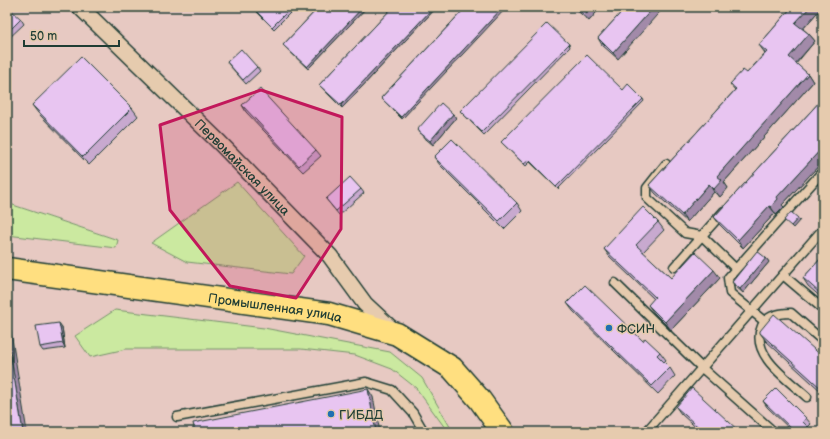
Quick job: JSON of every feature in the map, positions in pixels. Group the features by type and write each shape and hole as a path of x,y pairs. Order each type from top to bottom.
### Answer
{"main road":[{"name":"Промышленная улица","path":"7,269 329,314 397,334 452,368 480,400 503,432"}],"street":[{"name":"Первомайская улица","path":"80,7 220,143 330,256 365,304 397,334"}],"lane":[{"path":"93,7 100,27"},
{"path":"666,164 647,188 647,198 685,233 702,236 735,268"},
{"path":"764,321 730,293 728,278 735,268 823,171"},
{"path":"674,266 728,206"},
{"path":"646,432 823,229"},
{"path":"783,275 823,308"},
{"path":"615,283 702,368 774,432"},
{"path":"807,397 764,357 759,346 759,332 764,321 778,313 791,313 823,341"},
{"path":"178,417 366,382 392,390 412,413 424,432"}],"highlighted area":[{"path":"261,90 342,117 341,229 296,298 230,286 170,210 160,125"}],"green space":[{"path":"237,182 304,256 291,274 187,262 151,243"},
{"path":"7,203 118,240 116,248 7,235"},
{"path":"115,310 264,328 390,352 422,378 453,432 448,432 416,388 392,369 355,355 301,349 126,349 90,357 75,336"}],"building":[{"path":"252,7 292,7 272,27"},
{"path":"319,7 363,7 307,67 283,45"},
{"path":"393,7 434,7 341,105 319,85"},
{"path":"466,7 503,7 401,117 381,98"},
{"path":"575,7 591,7 584,15"},
{"path":"626,7 654,7 613,53 598,38"},
{"path":"792,7 810,7 795,23 809,34 789,57 808,74 717,176 722,180 714,189 709,184 682,215 649,185 736,89 730,84 743,70 747,73 767,52 759,45"},
{"path":"12,11 21,19 7,33 7,16"},
{"path":"547,23 569,44 482,132 460,111"},
{"path":"241,49 257,67 243,80 227,62"},
{"path":"587,55 623,90 628,84 643,99 556,187 529,160 524,164 501,142"},
{"path":"81,57 132,108 83,157 32,105"},
{"path":"260,89 316,150 299,166 242,105"},
{"path":"823,98 823,147 777,197 778,199 771,207 769,206 738,240 714,217"},
{"path":"441,103 453,114 430,141 417,130"},
{"path":"452,139 517,203 499,221 434,157"},
{"path":"350,177 361,189 336,211 326,199"},
{"path":"643,207 658,222 636,245 671,278 695,252 714,270 665,322 648,305 655,297 604,249"},
{"path":"791,212 798,218 791,226 784,220"},
{"path":"757,251 766,258 740,289 732,282"},
{"path":"823,256 823,292 821,294 803,278"},
{"name":"ФСИН","path":"585,285 643,341 645,338 660,352 657,355 670,368 652,386 567,303"},
{"path":"774,314 823,357 823,390 760,333"},
{"path":"59,323 63,343 40,347 36,326"},
{"path":"7,333 23,432 7,432"},
{"path":"692,388 740,432 704,432 676,407"},
{"path":"776,388 806,418 803,422 813,432 793,432 794,431 763,401"},
{"name":"ГИБДД","path":"368,389 376,432 195,432 193,423"}],"place":[{"name":"ФСИН","path":"609,328"},
{"name":"ГИБДД","path":"331,414"}]}
